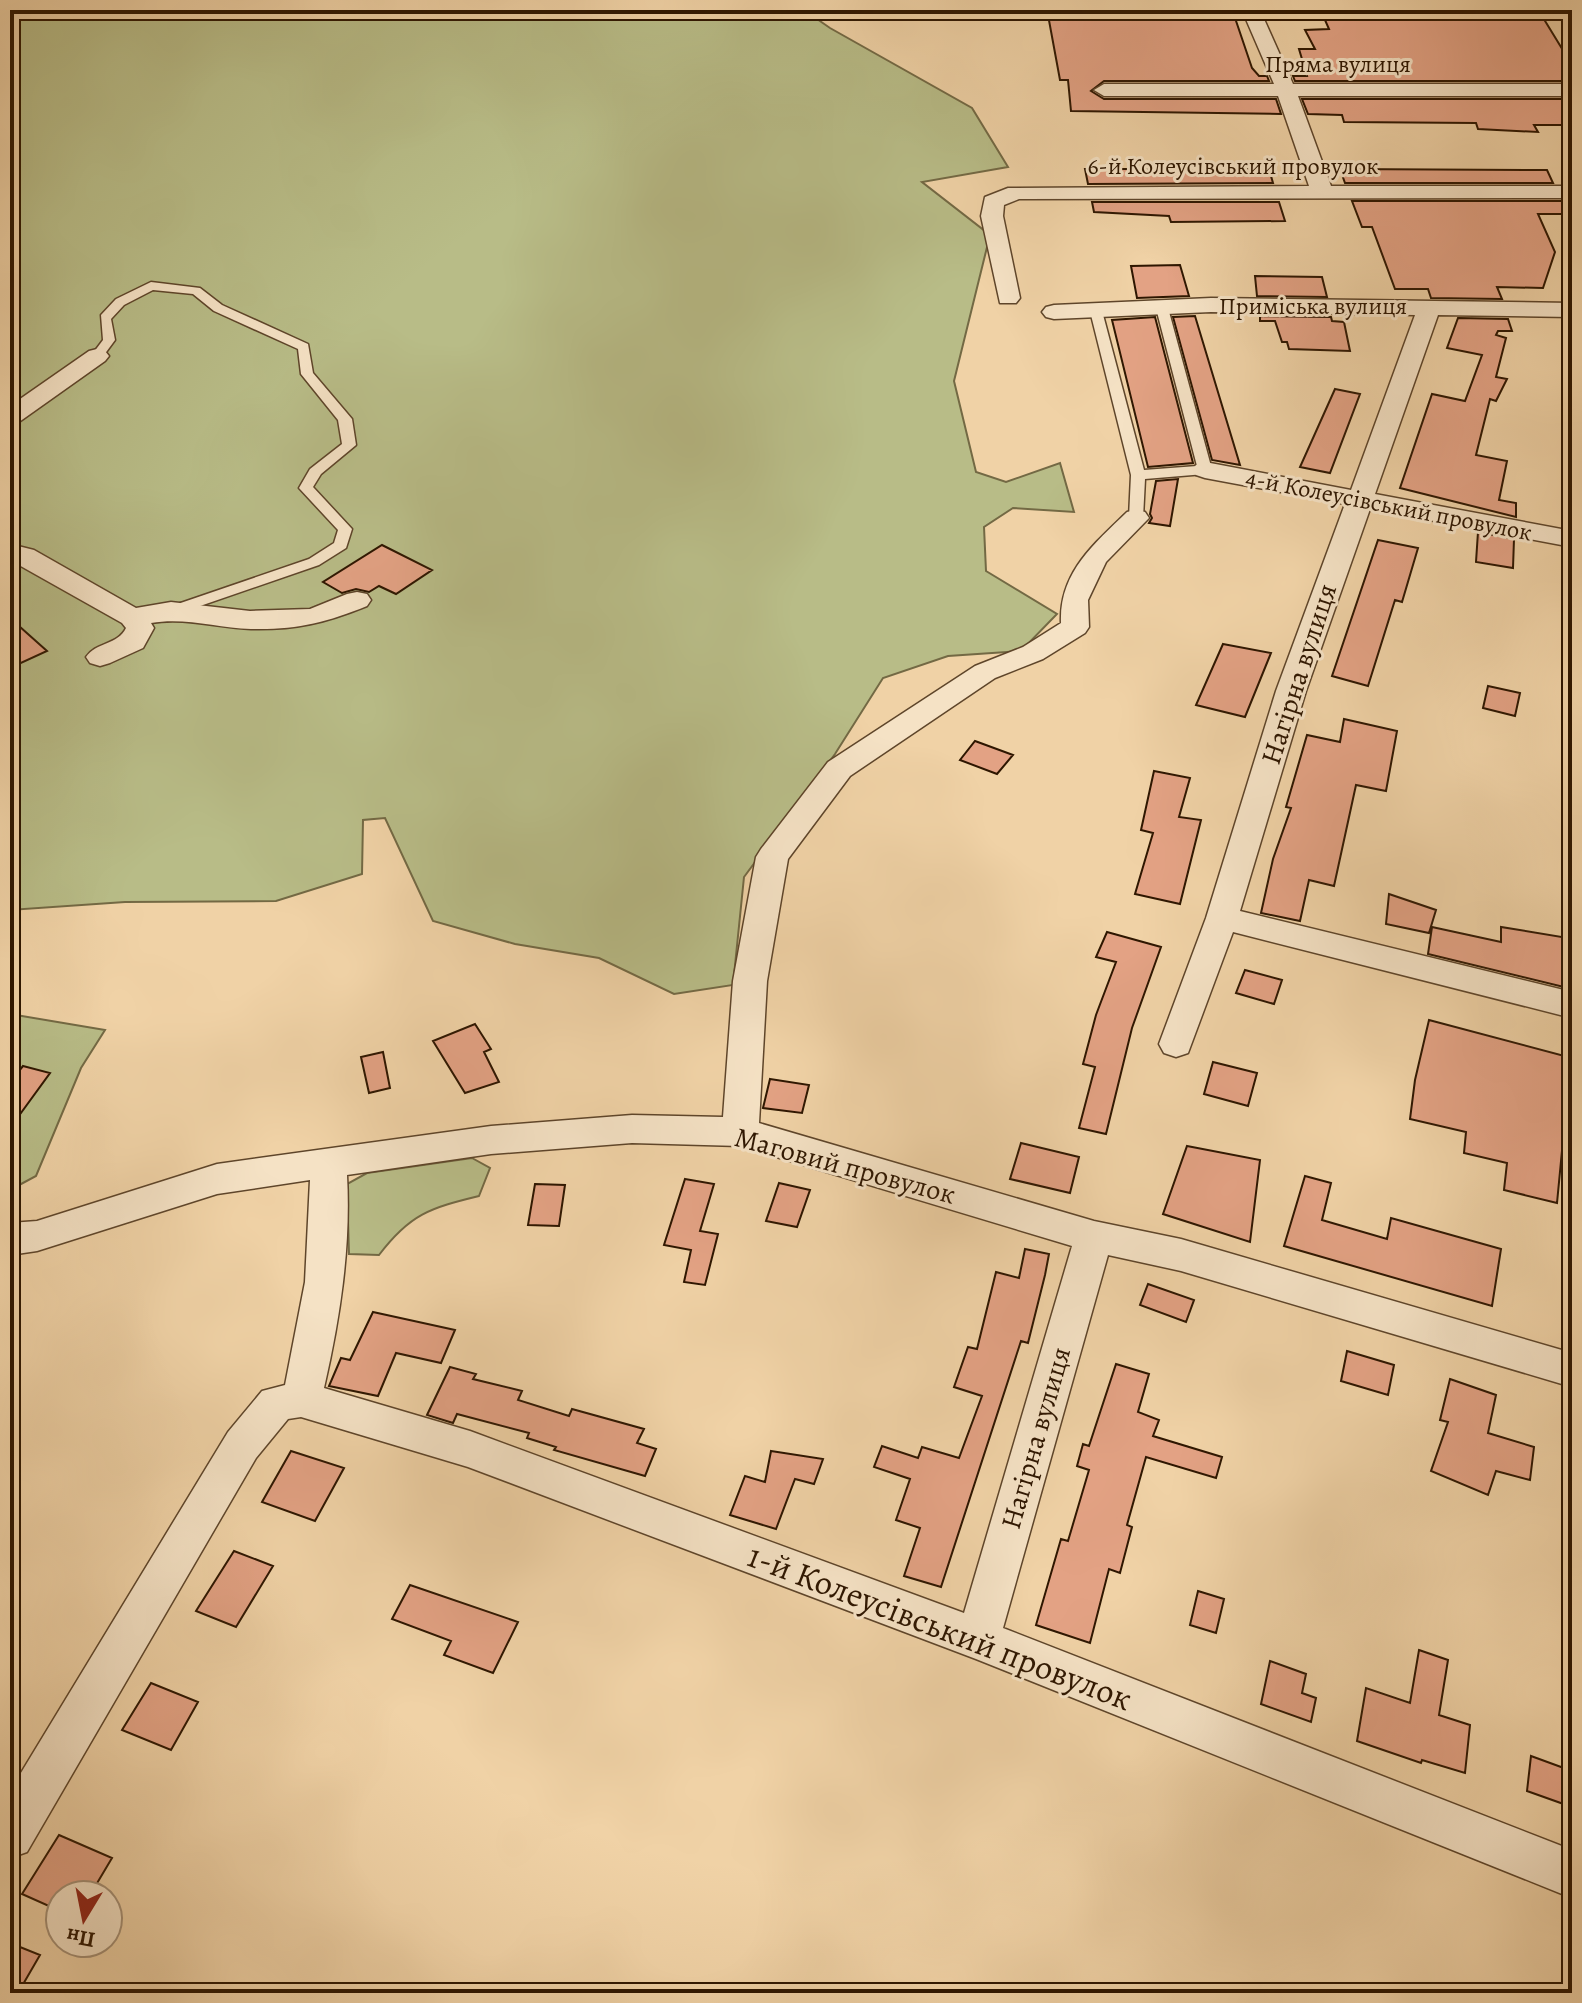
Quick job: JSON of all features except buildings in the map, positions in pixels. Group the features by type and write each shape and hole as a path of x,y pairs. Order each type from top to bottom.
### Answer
{"street":[{"path":"1251,10 1286,90 1322,192"},
{"name":"Пряма вулиця","path":"1104,90 1572,90"},
{"name":"6-й Колеусівський провулок","path":"1008,298 992,216 993,202 1016,193 1572,192"},
{"name":"Приміська вулиця","path":"1054,312 1430,306 1572,310"},
{"name":"Нагірна вулиця","path":"1176,1044 1222,918 1291,691 1430,306"},
{"path":"10,417 97,356"},
{"name":"4-й Колеусівський провулок","path":"1205,470 1572,539"},
{"path":"740,1132 750,981 772,857 839,769 985,672 1033,653 1075,627 1074,600 1094,559 1136,518"},
{"path":"10,552 24,556 132,617 140,628 133,642 100,657"},
{"path":"132,617 171,611 250,620 314,617 357,600"},
{"path":"1222,918 1572,1005"},
{"name":"Маговий провулок","path":"10,1239 37,1236 217,1179 522,1137 632,1129 740,1132 1094,1237 1181,1255 1572,1370"},
{"path":"10,1835 242,1445 276,1404 301,1399 320,1326 327,1269 331,1205 328,1163"},
{"name":"Нагірна вулиця","path":"978,1639 1094,1237"},
{"name":"1-й Колеусівський провулок","path":"301,1399 470,1449 978,1639 1572,1874"}],"lane":[{"path":"97,356 109,340 105,318 120,302 151,286 196,291 218,308 304,347 307,374 345,419 349,445 315,472 306,488 345,529 341,545 314,562 171,611"},
{"path":"1138,475 1205,470 1162,308"},
{"path":"1096,311 1138,475 1136,518"}],"green space":[{"path":"10,10 804,10 830,28 972,108 1008,167 922,182 990,235 954,381 976,472 1006,482 1060,463 1074,512 1013,508 984,527 986,571 1057,614 1021,651 948,656 883,678 835,754 744,877 733,985 674,994 599,958 515,944 433,921 385,818 363,820 362,874 276,901 125,902 10,910"},
{"path":"10,1014 105,1030 81,1068 36,1176 10,1190"},
{"path":"472,1158 490,1168 479,1196 434,1209 411,1221 379,1255 349,1254 347,1184 367,1173"}],"railway":[{"path":"10,126 15,152 10,210"}]}
